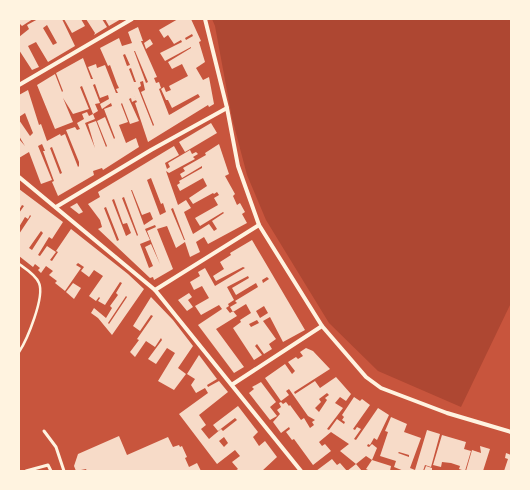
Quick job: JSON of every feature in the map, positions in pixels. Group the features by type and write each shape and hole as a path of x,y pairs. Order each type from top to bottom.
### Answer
{"street":[{"path":"19,85 132,19"},
{"path":"205,19 227,108 238,166 259,225 322,326 362,373 381,388 447,413 511,432"},
{"path":"56,207 151,150 227,108"},
{"path":"19,177 155,290 233,384 301,471"},
{"path":"155,290 259,225"},
{"path":"233,384 322,326"}],"lane":[{"path":"44,431 56,447 64,471"},
{"path":"26,471 48,465 51,471"}],"path":[{"path":"19,264 39,282 40,287 40,296 35,313 24,344 19,352"}],"shaded area":[{"path":"212,19 511,19 511,303 461,407 378,371 329,323 266,220 247,175 232,118 215,26"}],"building":[{"path":"19,19 33,19 22,26 19,23"},
{"path":"38,19 62,19 75,46 48,62 36,42 28,46 39,67 32,70 19,50 19,37 29,29 27,25","holes":["47,25 57,43 53,45 43,28"]},
{"path":"64,19 81,19 85,26 72,33"},
{"path":"86,19 102,19 107,27 94,35 95,33"},
{"path":"105,19 121,19 109,26"},
{"path":"178,19 191,19 201,41 199,42 205,62 196,68 203,80 209,77 214,104 209,107 208,105 148,142 135,103 137,102 136,100 132,102 131,98 129,99 139,121 130,124 122,103 121,104 128,122 119,125 126,143 136,138 139,147 103,170 102,168 93,171 94,175 58,196 52,182 54,181 43,151 45,151 42,144 38,146 52,180 41,184 29,152 19,158 19,139 25,146 19,136 19,120 30,136 33,133 25,113 19,117 19,95 28,90 39,125 41,124 47,141 60,134 61,136 65,134 78,167 79,166 79,162 66,130 75,127 77,130 80,129 77,123 84,119 82,114 87,112 89,116 93,114 82,86 80,87 89,109 73,114 63,98 73,122 55,129 37,85 55,74 62,92 63,91 56,73 83,58 91,79 93,79 88,67 96,64 97,68 105,65 116,93 118,93 116,89 119,88 110,65 108,66 100,48 119,38 122,46 132,43 128,32 138,27 143,41 141,41 157,77 154,78 156,83 159,82 161,88 159,89 169,115 200,97 198,94 172,108 161,89 164,87 166,92 171,90 169,86 188,76 182,64 172,69 168,62 191,47 165,61 160,53 182,42 181,40 174,44 168,35 164,38 159,30","holes":["192,34 193,36 186,40 185,38","134,51 135,51 148,82 146,83","125,54 130,65 127,66 123,55","131,68 136,82 134,82 129,69","143,81 145,90 141,92 154,125 153,126 138,88 141,86 140,82","95,84 100,98 108,95 109,99 100,104 102,109 111,103 112,106 104,109 115,138 114,139 105,117 97,121 107,146 106,147 96,121 88,124 95,148 85,123 95,119 93,114 98,111 95,104 100,103 93,85","52,147 62,173 60,174 50,148"]},
{"path":"150,39 153,44 146,49 144,43"},
{"path":"211,123 217,133 185,152 179,142"},
{"path":"219,144 229,174 225,176 235,194 233,196 237,205 240,203 245,212 242,214 247,223 208,244 204,237 196,242 200,252 190,257 185,242 176,248 167,226 157,229 173,269 154,280 153,277 150,278 98,229 102,227 100,220 88,204 100,197 98,192 174,146 179,155 165,163 167,169 170,167 168,163 190,150 192,154 196,152 198,154 193,157 195,159 169,173 166,171 178,205 186,200 191,208 184,212 193,234 209,224 214,231 217,229 212,221 224,213 223,212 200,226 195,218 218,205 214,198 219,195 217,192 193,204 189,198 207,186 203,178 180,191 177,185 180,183 179,181 202,168 202,166 182,178 180,174 185,171 183,168 206,155 205,153","holes":["151,178 161,204 163,203 166,212 160,215 147,180","131,190 142,215 150,212 153,219 144,225","124,197 138,235 137,236 122,198","114,199 123,224 127,223 131,233 126,236 112,200","106,207 119,240 117,241 104,208","173,208 185,240 171,209","155,225 156,227 147,231 160,264 151,244 145,247 153,266 149,268 140,244 150,240 145,229"]},
{"path":"19,189 63,222 52,239 49,237 38,255 40,256 47,246 56,252 50,260 52,261 58,252 56,251 71,229 128,274 144,289 112,335 98,318 91,313 94,308 106,318 112,308 110,306 118,295 116,293 122,283 120,282 105,305 98,301 100,298 99,297 96,301 89,296 103,276 94,270 89,277 81,271 84,267 78,263 76,265 81,268 65,291 55,283 57,281 49,275 53,271 46,266 41,273 38,270 40,268 35,264 33,267 19,256 19,234 31,216 30,215 28,219 25,217 19,227 19,213 24,206 22,205 19,210","holes":["41,231 43,233 32,250 29,248","126,296 127,297 109,324 108,323"]},
{"path":"77,203 83,212 79,214 70,207"},
{"path":"252,240 305,330 283,342 270,317 263,321 276,339 269,344 272,349 264,354 257,344 255,346 262,355 254,360 233,328 241,322 240,320 251,313 246,304 234,312 237,316 216,329 244,367 234,373 198,325 222,309 219,305 201,315 195,306 209,298 202,286 194,290 190,282 200,276 198,272 205,268 215,286 245,268 243,267 216,281 213,276 224,269 220,262 231,255 230,253","holes":["248,276 249,278 232,288 236,295 256,283 258,287 235,301 237,303 230,307 233,311 230,313 226,308 229,306 228,304 234,300 227,287","267,277 269,279 263,283 262,280","264,306 268,313 260,318 256,311","257,320 259,323 251,327 249,324"]},
{"path":"73,283 81,288 74,299 66,292"},
{"path":"189,293 192,297 188,300 193,307 187,311 178,300"},
{"path":"151,297 173,320 193,346 178,368 186,374 174,390 158,381 175,353 167,348 156,364 148,359 162,340 161,338 155,347 146,341 135,357 130,352 153,316 151,315 140,331 133,326"},
{"path":"306,348 313,351 330,369 294,392 295,394 315,381 320,388 336,377 351,394 346,401 340,397 335,403 343,408 327,429 329,430 337,419 344,424 345,422 342,420 344,417 342,415 354,397 360,401 362,399 370,405 353,429 355,430 357,427 361,429 354,439 356,440 378,408 389,415 377,440 374,438 370,445 368,444 367,446 369,447 372,444 377,448 372,460 366,456 356,464 340,451 349,444 331,432 319,442 322,446 325,444 331,451 313,465 294,439 292,440 286,432 290,429 289,427 281,433 273,422 280,414 277,410 281,407 279,403 281,402 283,404 286,402 301,420 304,418 310,428 314,425 312,422 315,420 308,416 289,389 286,391 289,395 281,401 265,378 285,364 292,374 295,371 288,362 296,357 298,359 303,356 300,352","holes":["327,393 329,395 325,398 327,400 319,412 315,408 321,402 319,399"]},
{"path":"199,355 217,379 207,385 208,387 219,381 228,392 199,415 206,425 201,429 209,439 221,429 223,431 237,420 235,418 218,431 213,425 238,406 258,432 253,437 259,446 265,441 277,457 262,471 235,471 238,469 232,462 240,456 235,450 217,464 179,414 208,393 205,388 196,393 191,385 195,379 187,374","holes":["224,437 228,443 224,447 219,441"]},
{"path":"261,382 276,402 270,407 277,416 270,420 249,393 254,389 252,387"},
{"path":"391,417 407,424 404,432 421,438 410,468 415,470 427,430 440,434 431,467 425,465 423,471 404,471 394,467 396,461 380,456 388,432 385,431","holes":["399,452 409,455 409,457 398,453"]},
{"path":"442,435 466,442 464,449 471,451 465,471 459,469 460,466 451,463 442,462 441,467 433,465"},
{"path":"119,436 127,455 168,437 173,447 179,445 180,447 182,446 187,457 185,458 189,467 197,463 201,471 87,471 86,469 76,471 74,466 78,454"},
{"path":"480,446 490,449 483,471 466,471 472,450 481,453"},
{"path":"506,453 511,455 511,471 504,471 508,459 505,458"},
{"path":"332,459 337,465 340,463 347,471 316,471"},
{"path":"372,460 391,466 390,471 370,471 366,469"},
{"path":"356,464 362,471 347,471"},
{"path":"426,466 432,468 432,471 424,471"}]}
